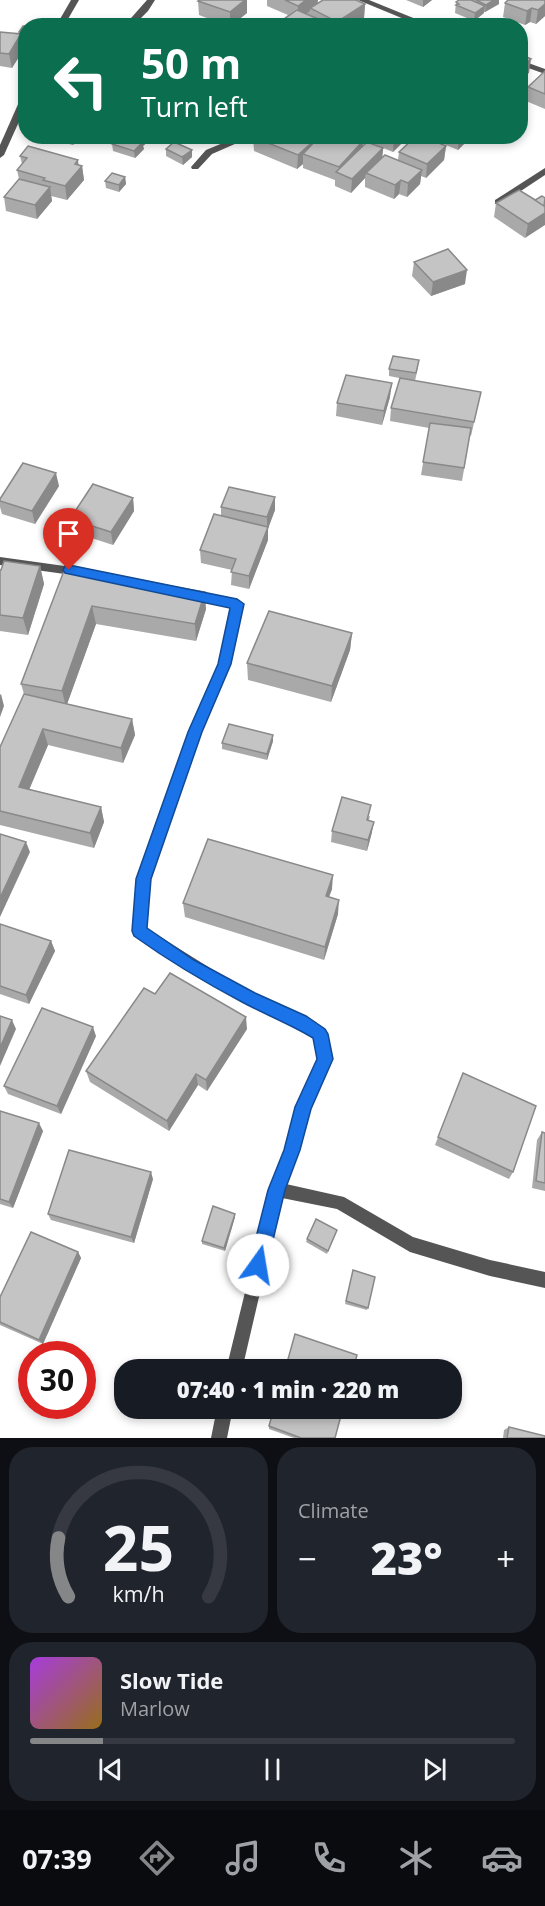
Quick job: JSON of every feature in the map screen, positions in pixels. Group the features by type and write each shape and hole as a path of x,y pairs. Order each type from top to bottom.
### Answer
{"street":[{"path":"65,18 75,0"},
{"path":"136,18 152,0"},
{"path":"362,0 408,18"},
{"path":"528,65 545,72"},
{"path":"0,155 18,113"},
{"path":"195,167 209,152 229,144"},
{"path":"498,202 545,171"},
{"path":"0,561 90,574"},
{"path":"174,591 237,604 225,664 195,732 143,879 139,931 188,966 300,1021 320,1034 325,1059 303,1107 292,1150 277,1190 237,1359"},
{"path":"277,1190 339,1202 410,1244 490,1268 545,1280"},
{"path":"219,1438 223,1419"}],"building":[{"path":"245,0 230,12 198,1"},
{"path":"285,0 306,0 298,6"},
{"path":"323,0 356,0 365,4 343,18 329,18 310,8"},
{"path":"471,0 485,6 475,13 456,5 459,4 456,2"},
{"path":"476,0 494,0 486,5"},
{"path":"508,0 545,0 545,4 538,10 532,8 527,11 505,3"},
{"path":"297,10 316,18 286,18"},
{"path":"0,32 18,34 18,39 9,54 0,53"},
{"path":"545,71 545,94 528,87"},
{"path":"112,144 141,144 134,151"},
{"path":"172,144 178,144 192,150 182,157 166,149"},
{"path":"270,144 310,144 298,155"},
{"path":"312,144 360,144 339,167 303,154"},
{"path":"365,144 383,148 352,179 336,172"},
{"path":"408,144 446,146 427,164 399,152"},
{"path":"28,146 78,160 75,164 82,166 65,186 43,180 45,178 17,170 27,158 20,156"},
{"path":"385,155 422,170 408,183 401,180 395,185 366,173"},
{"path":"112,173 125,177 119,185 105,181"},
{"path":"19,179 50,187 35,205 4,197"},
{"path":"519,190 545,206 545,213 528,224 496,203"},
{"path":"542,196 545,198 544,206 535,200"},
{"path":"448,249 467,270 433,282 414,262"},
{"path":"393,356 419,360 416,373 389,369"},
{"path":"346,375 392,383 384,411 337,403"},
{"path":"400,378 481,392 474,422 391,408"},
{"path":"430,423 471,428 464,468 423,462"},
{"path":"23,463 56,473 32,511 0,501"},
{"path":"93,484 133,498 111,532 70,519"},
{"path":"229,487 275,497 267,517 221,507"},
{"path":"214,514 268,527 249,576 231,572 236,559 200,550"},
{"path":"4,561 40,566 23,618 0,615 0,570"},
{"path":"65,568 205,592 195,624 92,606 62,691 21,684"},
{"path":"269,611 352,633 332,686 247,663"},
{"path":"24,694 132,719 121,748 43,729 19,787 101,807 90,833 0,811 0,747"},
{"path":"229,724 273,735 267,754 222,743"},
{"path":"342,797 371,805 367,820 374,822 368,840 332,831"},
{"path":"0,834 26,842 0,898"},
{"path":"208,839 333,875 326,896 339,900 325,947 183,903"},
{"path":"0,924 51,941 26,995 0,986"},
{"path":"170,973 246,1017 206,1080 196,1074 167,1121 86,1071 144,988 155,994"},
{"path":"42,1008 93,1027 57,1106 4,1086"},
{"path":"0,1016 12,1020 0,1048"},
{"path":"463,1073 536,1106 513,1172 438,1137"},
{"path":"0,1111 39,1123 9,1202 0,1199"},
{"path":"542,1132 545,1133 545,1183 536,1181"},
{"path":"69,1150 151,1172 131,1237 48,1214"},
{"path":"213,1206 235,1214 224,1248 202,1241"},
{"path":"316,1219 337,1230 328,1251 307,1239"},
{"path":"31,1232 78,1252 39,1340 0,1322 0,1297"},
{"path":"353,1270 375,1277 368,1308 346,1301"},
{"path":"295,1334 357,1355 356,1359 288,1359"},
{"path":"271,1419 340,1419 335,1438 301,1438 269,1426"},
{"path":"509,1427 545,1436 545,1438 507,1438"}],"route":[{"path":"69,570 237,604 225,664 195,732 143,879 139,931 188,966 300,1021 320,1034 325,1059 303,1107 292,1150 277,1190 258,1265"}]}
